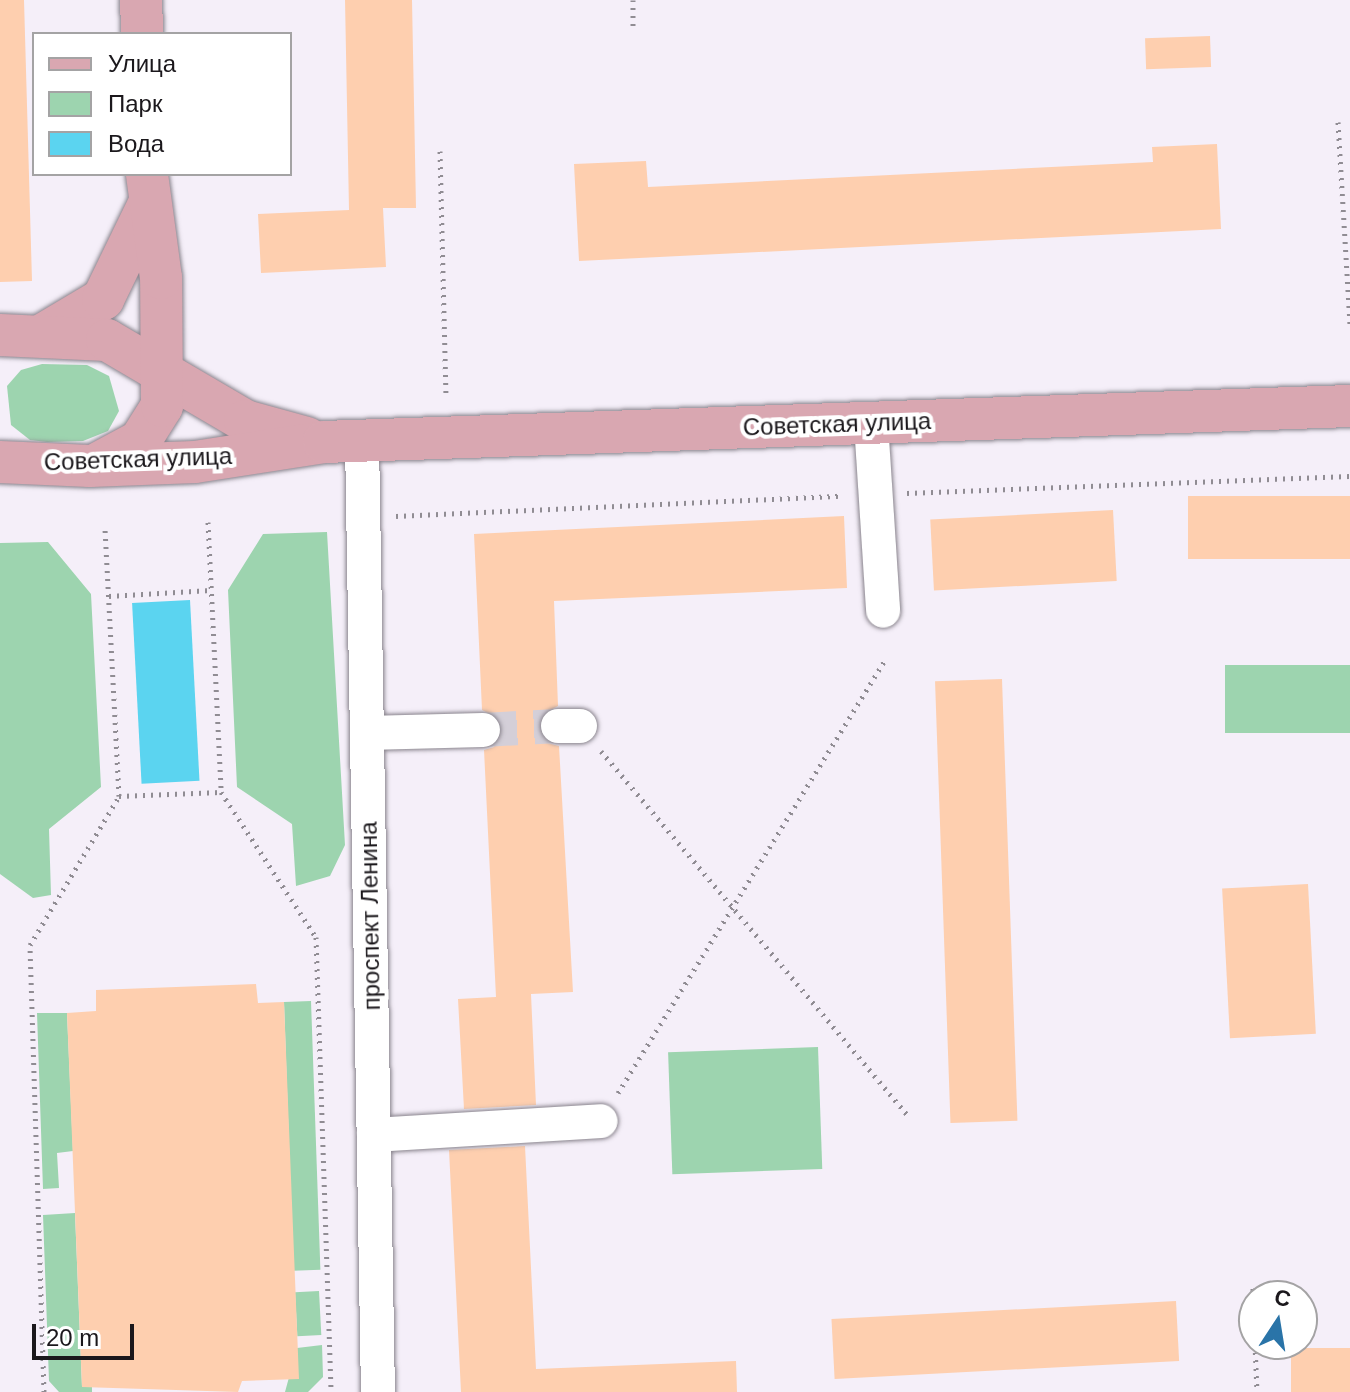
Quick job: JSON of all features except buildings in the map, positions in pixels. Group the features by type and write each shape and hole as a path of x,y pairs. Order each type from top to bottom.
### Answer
{"main road":[{"path":"141,0 142,32"},
{"path":"0,360 103,299 135,245 148,189"},
{"path":"90,466 122,456 154,425 162,406 161,278 148,189"},
{"path":"0,335 49,333"},
{"name":"Советская улица","path":"49,333 107,340 163,370 245,421 343,441"},
{"name":"Советская улица","path":"5,457 90,466 195,462 343,441 1350,406"}],"street":[{"path":"871,423 883,611"},
{"name":"проспект Ленина","path":"343,441 367,733 378,1392"},
{"path":"367,733 483,730"},
{"path":"374,1135 601,1121"}],"path":[{"path":"633,0 633,31"},
{"path":"1338,122 1350,327"},
{"path":"440,151 446,393"},
{"path":"208,522 221,792 316,937 331,1392"},
{"path":"44,1392 30,945 119,796 105,525"},
{"path":"109,596 211,590"},
{"path":"601,1121 885,660"},
{"path":"569,726 732,906 908,1116"},
{"path":"119,796 221,792"},
{"path":"1256,1360 1257,1392"}],"green space":[{"path":"42,364 87,365 109,376 119,411 108,431 83,441 47,442 30,440 11,425 7,386 21,370"},
{"path":"327,532 345,845 330,876 296,886 292,824 237,787 228,590 263,534"},
{"path":"48,542 91,594 101,787 49,829 51,895 33,898 0,874 0,543"},
{"path":"1225,665 1350,665 1350,733 1225,733"},
{"path":"311,1001 320,1270 293,1271 284,1002"},
{"path":"37,1013 67,1013 73,1151 57,1153 59,1188 43,1189"},
{"path":"818,1047 822,1169 672,1174 668,1052"},
{"path":"75,1213 82,1387 92,1386 92,1392 59,1392 49,1381 43,1215"},
{"path":"319,1291 321,1335 297,1336 295,1292"},
{"path":"322,1345 323,1377 308,1392 285,1392 297,1348"}],"water":[{"path":"190,600 199,781 142,784 132,603"}],"tunnel":[{"path":"483,730 558,726"}]}
